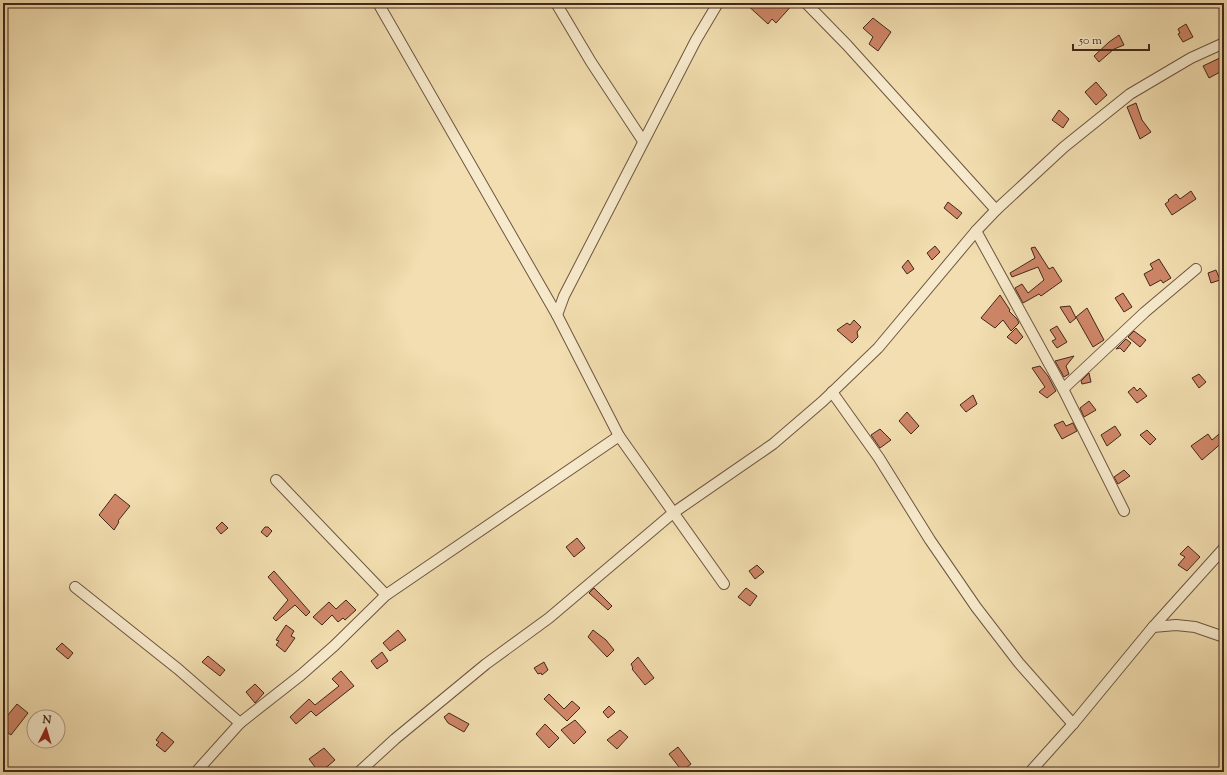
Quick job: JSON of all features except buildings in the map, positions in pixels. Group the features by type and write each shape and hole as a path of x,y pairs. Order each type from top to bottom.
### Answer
{"street":[{"path":"378,3 557,315 619,436 724,584"},
{"path":"556,3 591,62 643,142"},
{"path":"557,315 564,296 643,142 696,40 718,3"},
{"path":"806,3 847,45 996,210"},
{"path":"359,772 394,739 486,664 549,618 673,513 773,444 832,392 878,348 976,231 996,210 1064,147 1130,94 1192,58 1224,43"},
{"path":"976,231 1063,389 1124,511"},
{"path":"1063,389 1145,312 1196,269"},
{"path":"832,392 879,458 930,540 976,607 1019,663 1073,724"},
{"path":"196,772 240,723 301,675 334,646 386,595 619,436"},
{"path":"276,480 386,595"},
{"path":"1030,772 1073,724 1153,628 1224,548"},
{"path":"75,587 178,669 240,723"},
{"path":"1153,628 1176,625 1195,627 1224,637"}]}
